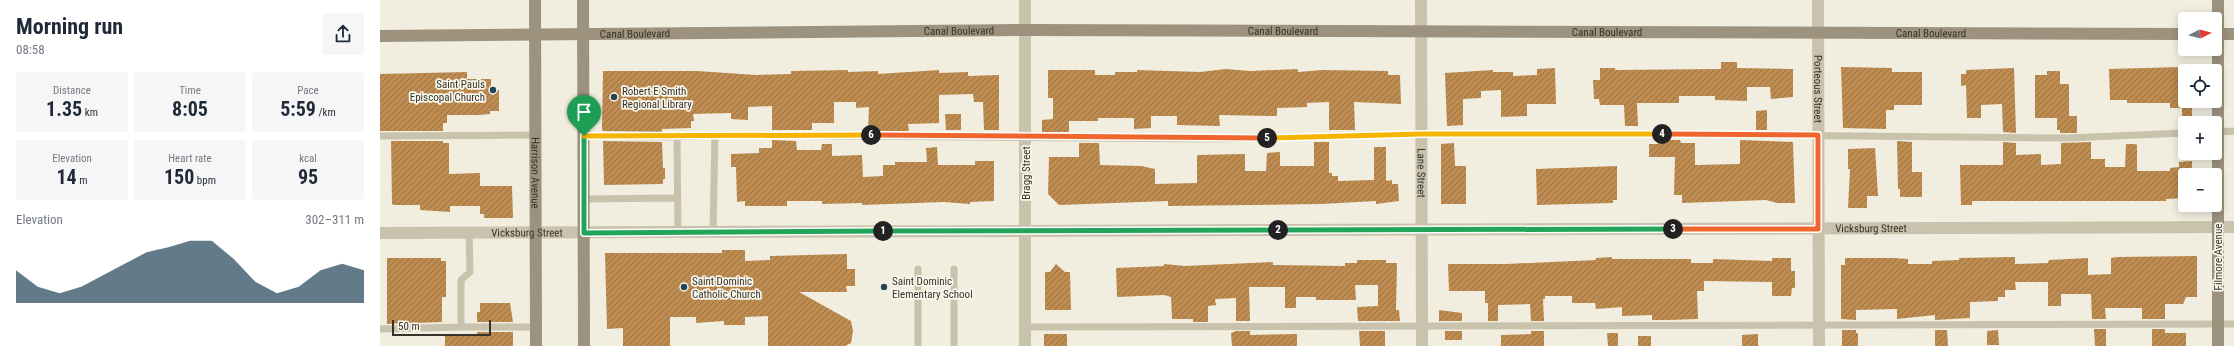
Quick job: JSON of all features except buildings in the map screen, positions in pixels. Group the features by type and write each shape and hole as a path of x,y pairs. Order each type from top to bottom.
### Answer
{"main road":[{"name":"Harrison Avenue","path":"535,0 536,346"},
{"path":"583,0 584,346"},
{"name":"Filmore Avenue","path":"2217,12 2218,0"},
{"name":"Canal Boulevard","path":"380,36 1026,30 1818,31 2178,34"},
{"path":"2222,34 2234,34"},
{"name":"Filmore Avenue","path":"2216,56 2216,116"},
{"name":"Filmore Avenue","path":"2217,160 2218,346"}],"street":[{"name":"Bragg Street","path":"1025,0 1025,346"},
{"name":"Lane Street","path":"1421,0 1422,346"},
{"name":"Porteous Street","path":"1818,0 1819,346"},
{"name":"Vicksburg Street","path":"380,233 2234,227"}],"lane":[{"path":"2222,132 2234,131"},
{"path":"584,136 1026,136 1219,139 1421,134 1818,135 2068,138 2178,133"},
{"path":"380,136 535,135"},
{"path":"713,232 715,135"},
{"path":"677,137 678,232"},
{"path":"584,199 678,198"},
{"path":"460,327 461,280 470,272 469,233"},
{"path":"918,269 918,346"},
{"path":"954,269 954,346"},
{"path":"1025,327 2234,324"},
{"path":"380,329 536,327"}],"place":[{"name":"Saint Pauls Episcopal Church","path":"493,90"},
{"name":"Robert E Smith Regional Library","path":"614,97"},
{"name":"Saint Dominic Catholic Church","path":"684,287"},
{"name":"Saint Dominic Elementary School","path":"884,287"}],"route":[{"path":"1421,134 1818,135 1818,229 1421,229 584,233 584,136 677,137 715,135 922,135 1219,139 1421,134"}]}
